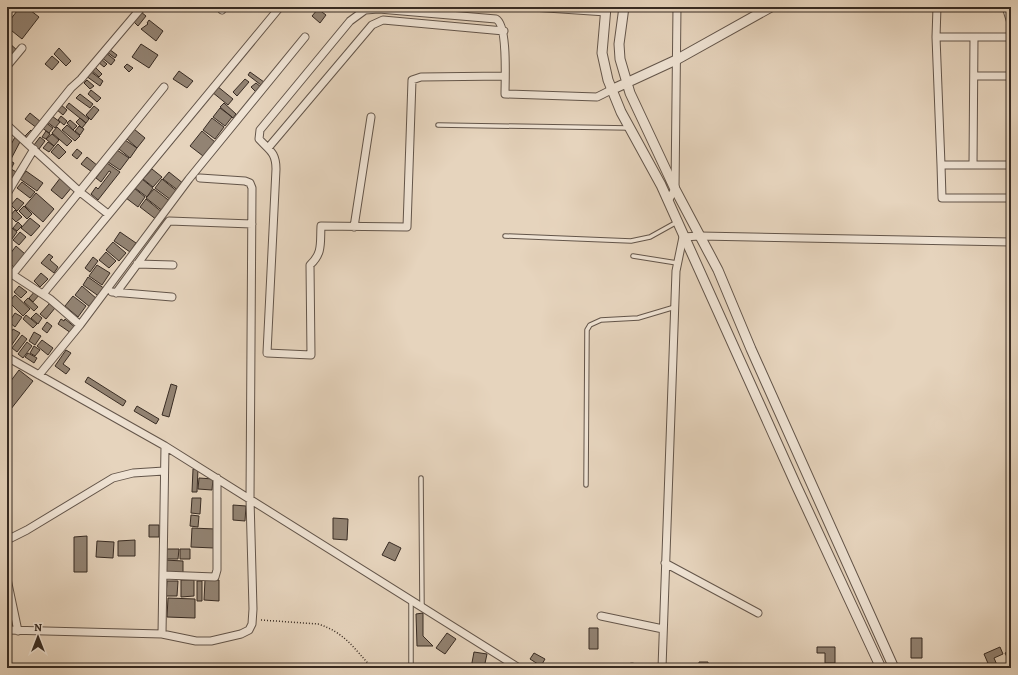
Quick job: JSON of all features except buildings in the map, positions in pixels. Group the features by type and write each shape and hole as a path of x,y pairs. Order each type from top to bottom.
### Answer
{"street":[{"path":"27,143 71,88 81,79 142,7"},
{"path":"43,294 280,7"},
{"path":"532,7 606,9 602,53 604,70 612,90 668,201 842,587 881,668"},
{"path":"624,7 619,44 620,59 630,93 675,189 718,270 751,349 894,668"},
{"path":"668,201 675,189 677,7"},
{"path":"505,76 421,77 412,80 407,227 321,226 320,252 318,258 310,265 311,355 267,353 276,159 273,152 258,139 260,130 350,21 365,10 418,9 447,16 496,19 502,24 504,31 505,76 505,94 597,97 676,60 759,10 771,7"},
{"path":"937,7 936,37 942,165 942,198 1011,198"},
{"path":"1006,7 1011,23"},
{"path":"268,148 372,25 383,20 504,31"},
{"path":"40,375 80,325 189,179 305,37"},
{"path":"936,37 1011,37"},
{"path":"973,165 974,37"},
{"path":"7,66 22,48"},
{"path":"974,76 1011,76"},
{"path":"80,325 43,294 8,272 80,192 164,87"},
{"path":"354,227 371,117"},
{"path":"7,125 80,192 108,214"},
{"path":"8,192 34,149"},
{"path":"942,165 1011,165"},
{"path":"7,630 162,634 196,641 211,642 249,630 253,619 250,499 253,194 250,184 239,180 200,178"},
{"path":"172,297 114,293 169,221 252,224"},
{"path":"683,237 700,236 1011,242"},
{"path":"662,668 674,307 677,263 683,237"},
{"path":"137,264 173,265"},
{"path":"8,360 40,375 165,446 519,668"},
{"path":"162,634 165,446"},
{"path":"7,540 22,533 113,478 133,473 164,471"},
{"path":"163,575 215,577 217,573 216,478"},
{"path":"665,563 758,614"},
{"path":"7,579 18,631"},
{"path":"601,616 663,629"}],"lane":[{"path":"438,125 630,128"},
{"path":"505,236 631,241 650,237 677,222"},
{"path":"633,256 677,263"},
{"path":"586,485 587,330 590,325 601,320 643,317 674,307"},
{"path":"421,478 422,606"},
{"path":"411,599 411,668"}],"path":[{"path":"253,619 318,624 326,627 341,634 349,641 372,668"}]}
